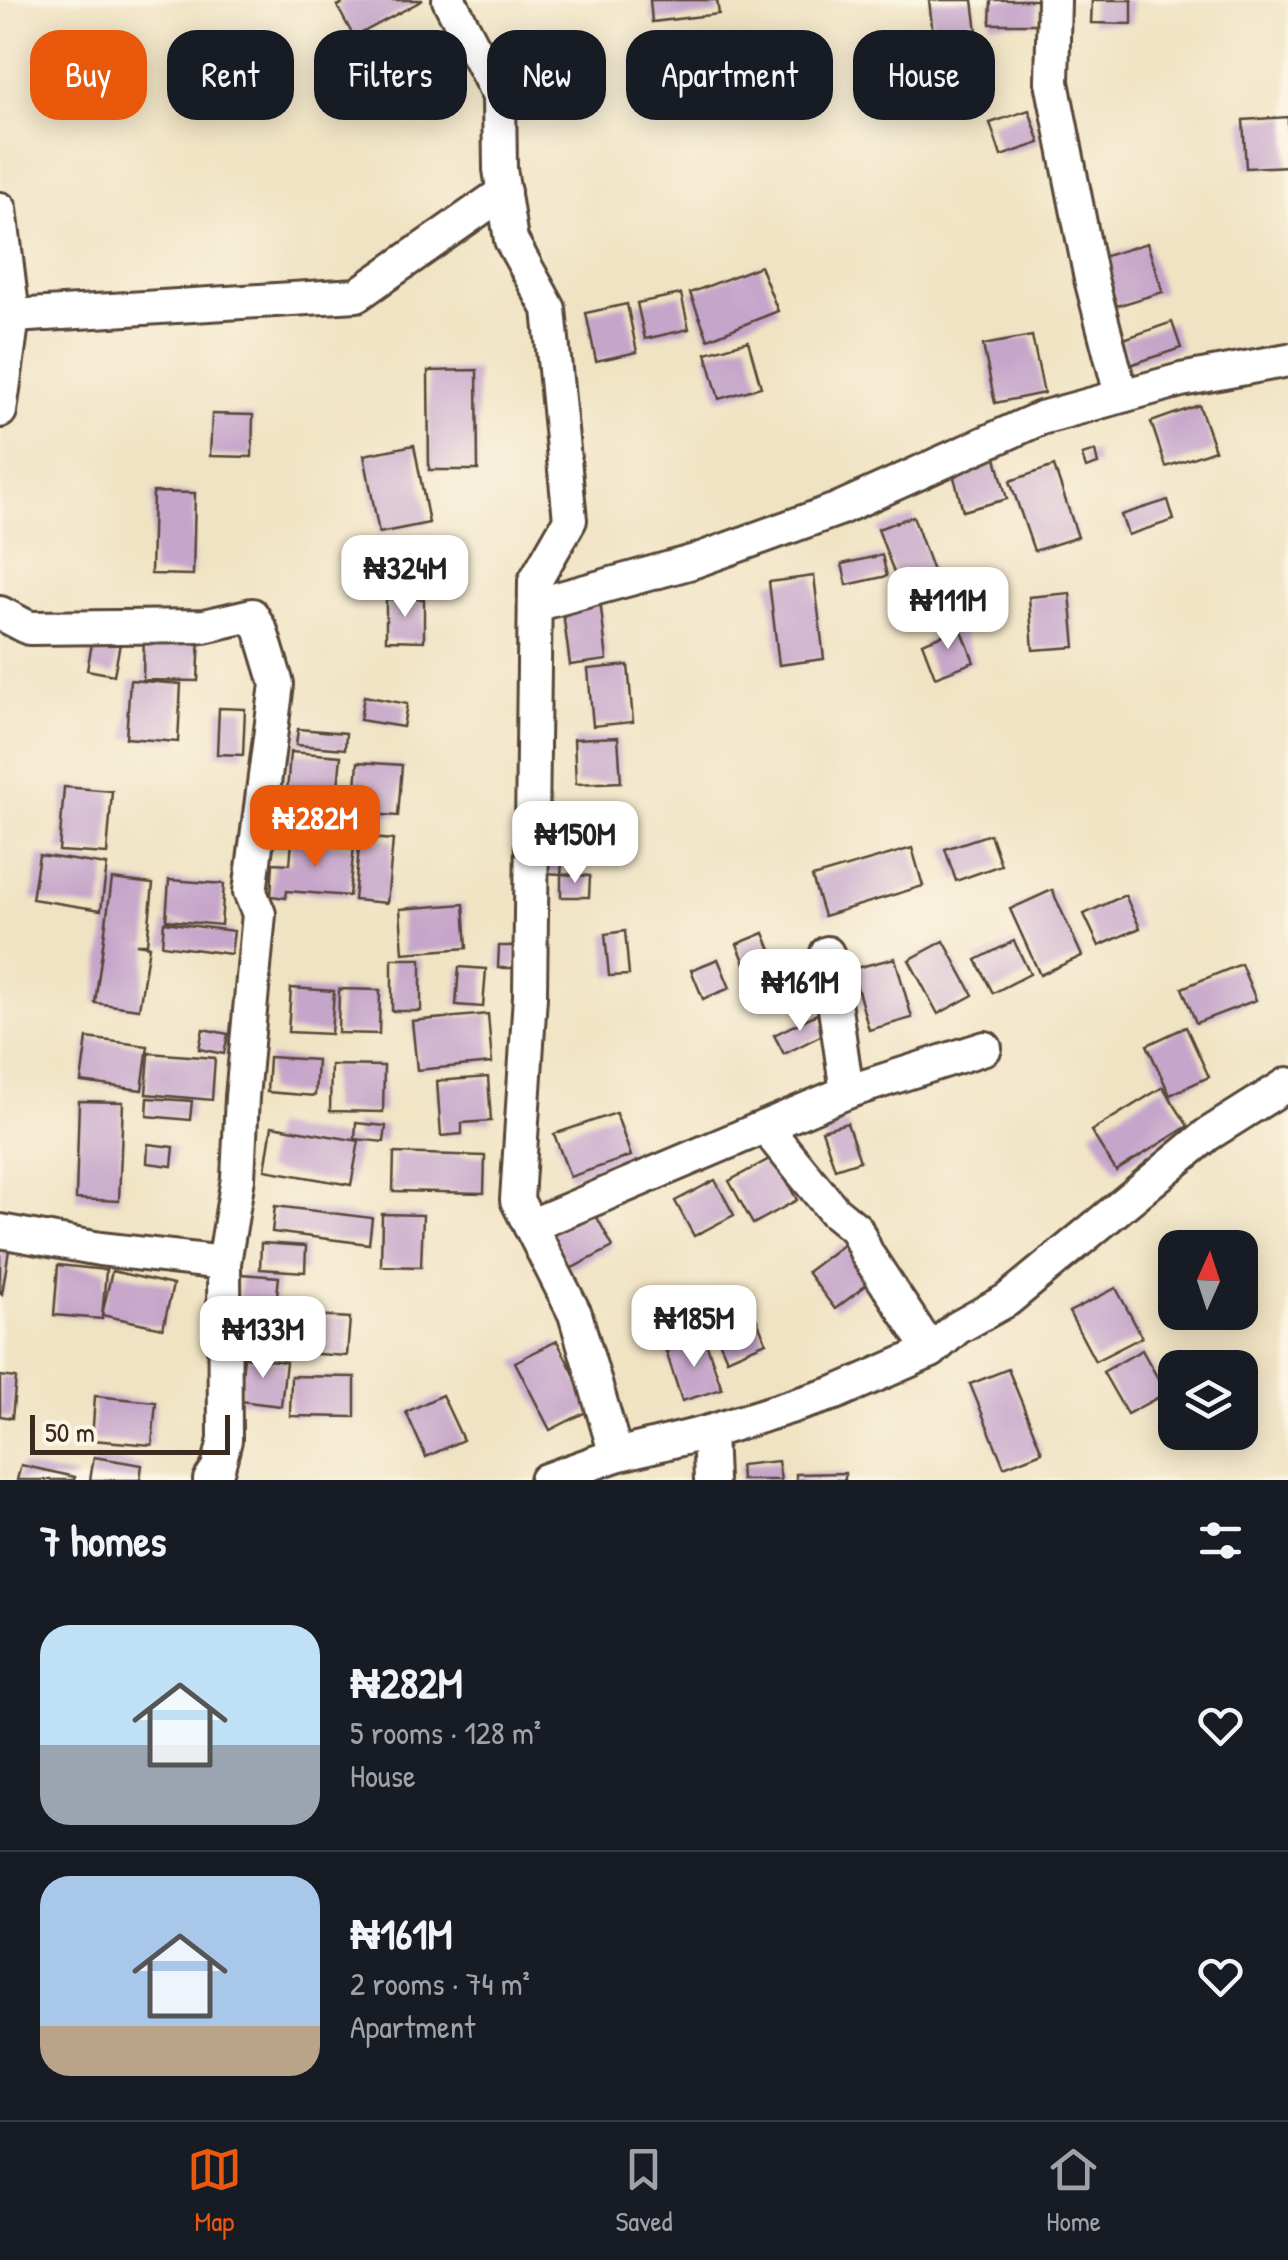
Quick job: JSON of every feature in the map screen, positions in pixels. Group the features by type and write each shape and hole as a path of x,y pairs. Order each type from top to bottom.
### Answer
{"street":[{"path":"448,0 498,96 500,169 511,240 549,309 570,520 535,581 530,996 517,1200 575,1314 616,1455"},
{"path":"1054,0 1052,82 1063,146 1095,296 1124,395"},
{"path":"8,328 357,295 504,192"},
{"path":"0,209 8,328 0,411"},
{"path":"535,605 692,562 836,510 1042,418 1181,380 1288,360"},
{"path":"0,613 28,628 204,626 252,615 278,684 250,892 259,914 238,1178 224,1263 223,1454 210,1480"},
{"path":"827,953 847,1092"},
{"path":"530,1226 847,1092 986,1048"},
{"path":"546,1480 616,1455 709,1432 835,1393 930,1351 956,1328 1007,1300 1208,1135 1288,1084"},
{"path":"765,1127 834,1211 856,1229 867,1254 930,1351"},
{"path":"0,1231 100,1250 224,1263"},
{"path":"709,1432 711,1480"}],"building":[{"path":"340,0 423,0 367,30 350,30 337,6 342,4"},
{"path":"650,0 717,0 719,14 652,22"},
{"path":"929,0 973,0 977,30 932,30"},
{"path":"991,0 1037,0 1037,24 990,24"},
{"path":"1092,0 1132,0 1132,24 1091,23"},
{"path":"1029,110 1040,143 1001,156 990,123"},
{"path":"1288,117 1288,166 1246,168 1243,120"},
{"path":"1147,243 1163,292 1117,306 1102,257"},
{"path":"760,266 778,311 708,339 690,293"},
{"path":"681,294 689,329 645,339 637,303"},
{"path":"627,304 637,352 596,361 586,313"},
{"path":"1172,322 1181,348 1130,365 1121,340"},
{"path":"1032,336 1044,393 995,403 983,345"},
{"path":"748,341 761,387 719,399 706,353"},
{"path":"477,370 478,470 429,470 428,371"},
{"path":"1199,405 1215,450 1166,467 1151,422"},
{"path":"212,414 253,415 252,457 210,456"},
{"path":"414,445 429,523 379,533 364,455"},
{"path":"994,450 1007,499 963,511 950,462"},
{"path":"1095,451 1098,464 1086,468 1082,455"},
{"path":"1054,466 1078,537 1034,551 1010,481"},
{"path":"153,492 195,493 193,575 151,574"},
{"path":"1168,500 1174,520 1128,535 1121,515"},
{"path":"913,516 933,571 898,584 878,529"},
{"path":"882,555 887,576 847,585 842,564"},
{"path":"814,576 824,659 779,665 769,582"},
{"path":"1070,593 1075,647 1033,650 1029,597"},
{"path":"386,599 424,599 424,641 386,640"},
{"path":"600,600 607,660 570,665 562,605"},
{"path":"961,628 974,662 935,677 922,643"},
{"path":"144,630 200,632 198,681 143,680"},
{"path":"94,633 121,638 114,675 87,670"},
{"path":"628,665 633,722 593,726 588,669"},
{"path":"130,680 181,684 178,742 126,738"},
{"path":"364,696 407,704 403,727 360,720"},
{"path":"219,708 245,709 243,755 217,754"},
{"path":"298,729 346,733 345,749 296,745"},
{"path":"618,737 621,782 576,784 574,739"},
{"path":"290,752 341,756 337,797 287,793"},
{"path":"358,762 402,765 398,816 354,813"},
{"path":"64,787 112,791 107,854 59,851"},
{"path":"990,834 1001,865 956,881 945,849"},
{"path":"360,837 393,840 387,903 354,900"},
{"path":"292,841 354,846 349,896 287,891 286,898 271,896 273,863 290,864"},
{"path":"912,848 923,886 824,916 812,877"},
{"path":"39,855 107,865 101,910 32,899"},
{"path":"545,862 562,863 561,874 544,873"},
{"path":"561,874 590,876 589,897 561,897"},
{"path":"112,879 153,884 147,944 136,944 149,946 139,1009 95,1003"},
{"path":"169,880 224,884 221,925 166,920"},
{"path":"1052,890 1082,956 1040,975 1010,909"},
{"path":"1125,895 1140,928 1099,946 1084,914"},
{"path":"464,904 467,948 403,953 400,909"},
{"path":"164,922 234,931 231,954 162,945"},
{"path":"625,931 629,975 609,976 605,934"},
{"path":"764,933 774,957 747,968 737,944"},
{"path":"944,941 973,995 938,1014 909,960"},
{"path":"1014,941 1030,974 993,993 976,960"},
{"path":"499,946 517,946 516,968 498,968"},
{"path":"895,958 912,1018 869,1030 852,969"},
{"path":"392,959 421,959 421,1011 392,1011"},
{"path":"718,959 730,988 703,999 691,970"},
{"path":"1241,964 1256,1000 1196,1023 1182,988"},
{"path":"459,967 486,969 483,1007 456,1005"},
{"path":"291,988 334,991 331,1034 288,1032"},
{"path":"339,989 380,990 379,1034 338,1033"},
{"path":"488,1014 492,1063 417,1070 412,1021"},
{"path":"817,1014 826,1033 784,1054 774,1035"},
{"path":"1186,1027 1209,1077 1170,1095 1147,1045"},
{"path":"203,1029 228,1034 224,1054 199,1049"},
{"path":"87,1038 148,1046 142,1090 81,1082"},
{"path":"149,1053 215,1058 212,1100 146,1094"},
{"path":"269,1057 317,1060 315,1096 267,1092"},
{"path":"331,1065 384,1066 383,1112 330,1111"},
{"path":"488,1077 491,1121 462,1123 462,1134 441,1136 437,1081"},
{"path":"1163,1087 1188,1126 1116,1171 1091,1131"},
{"path":"148,1098 192,1101 190,1120 147,1116"},
{"path":"79,1101 123,1102 119,1201 76,1199"},
{"path":"616,1113 631,1156 570,1177 554,1134"},
{"path":"356,1123 386,1126 384,1142 355,1139"},
{"path":"847,1123 860,1161 835,1169 822,1130"},
{"path":"272,1126 359,1141 351,1185 265,1170"},
{"path":"148,1144 174,1147 172,1166 147,1163"},
{"path":"394,1153 485,1156 484,1193 393,1191"},
{"path":"773,1157 797,1200 753,1224 729,1181"},
{"path":"715,1180 734,1215 694,1236 675,1201"},
{"path":"275,1206 372,1218 369,1244 272,1232"},
{"path":"593,1210 613,1247 570,1269 551,1231"},
{"path":"382,1214 423,1215 421,1267 381,1266"},
{"path":"261,1243 306,1246 305,1272 260,1269"},
{"path":"844,1244 873,1280 835,1309 807,1272"},
{"path":"0,1249 9,1250 2,1294 0,1293"},
{"path":"58,1265 106,1270 102,1319 54,1315"},
{"path":"112,1271 173,1285 163,1328 102,1315"},
{"path":"241,1274 279,1277 274,1322 237,1319"},
{"path":"742,1284 766,1342 727,1359 702,1300"},
{"path":"1116,1288 1142,1337 1095,1361 1069,1312"},
{"path":"693,1301 704,1332 665,1345 655,1313"},
{"path":"305,1315 350,1318 347,1356 303,1353"},
{"path":"705,1339 722,1389 682,1401 666,1351"},
{"path":"557,1341 592,1409 550,1430 515,1362"},
{"path":"1142,1350 1158,1379 1158,1397 1127,1414 1103,1372"},
{"path":"244,1357 286,1362 281,1406 239,1401"},
{"path":"1008,1369 1042,1452 1004,1467 970,1384"},
{"path":"0,1376 16,1378 12,1418 0,1416"},
{"path":"291,1376 355,1377 355,1417 290,1416"},
{"path":"442,1395 463,1440 426,1457 406,1412"},
{"path":"95,1396 156,1402 152,1445 92,1440"},
{"path":"94,1457 142,1465 140,1480 90,1480"},
{"path":"778,1461 781,1480 741,1480 740,1465"},
{"path":"21,1465 75,1477 17,1480"},
{"path":"845,1473 845,1480 796,1480 796,1474"}]}
